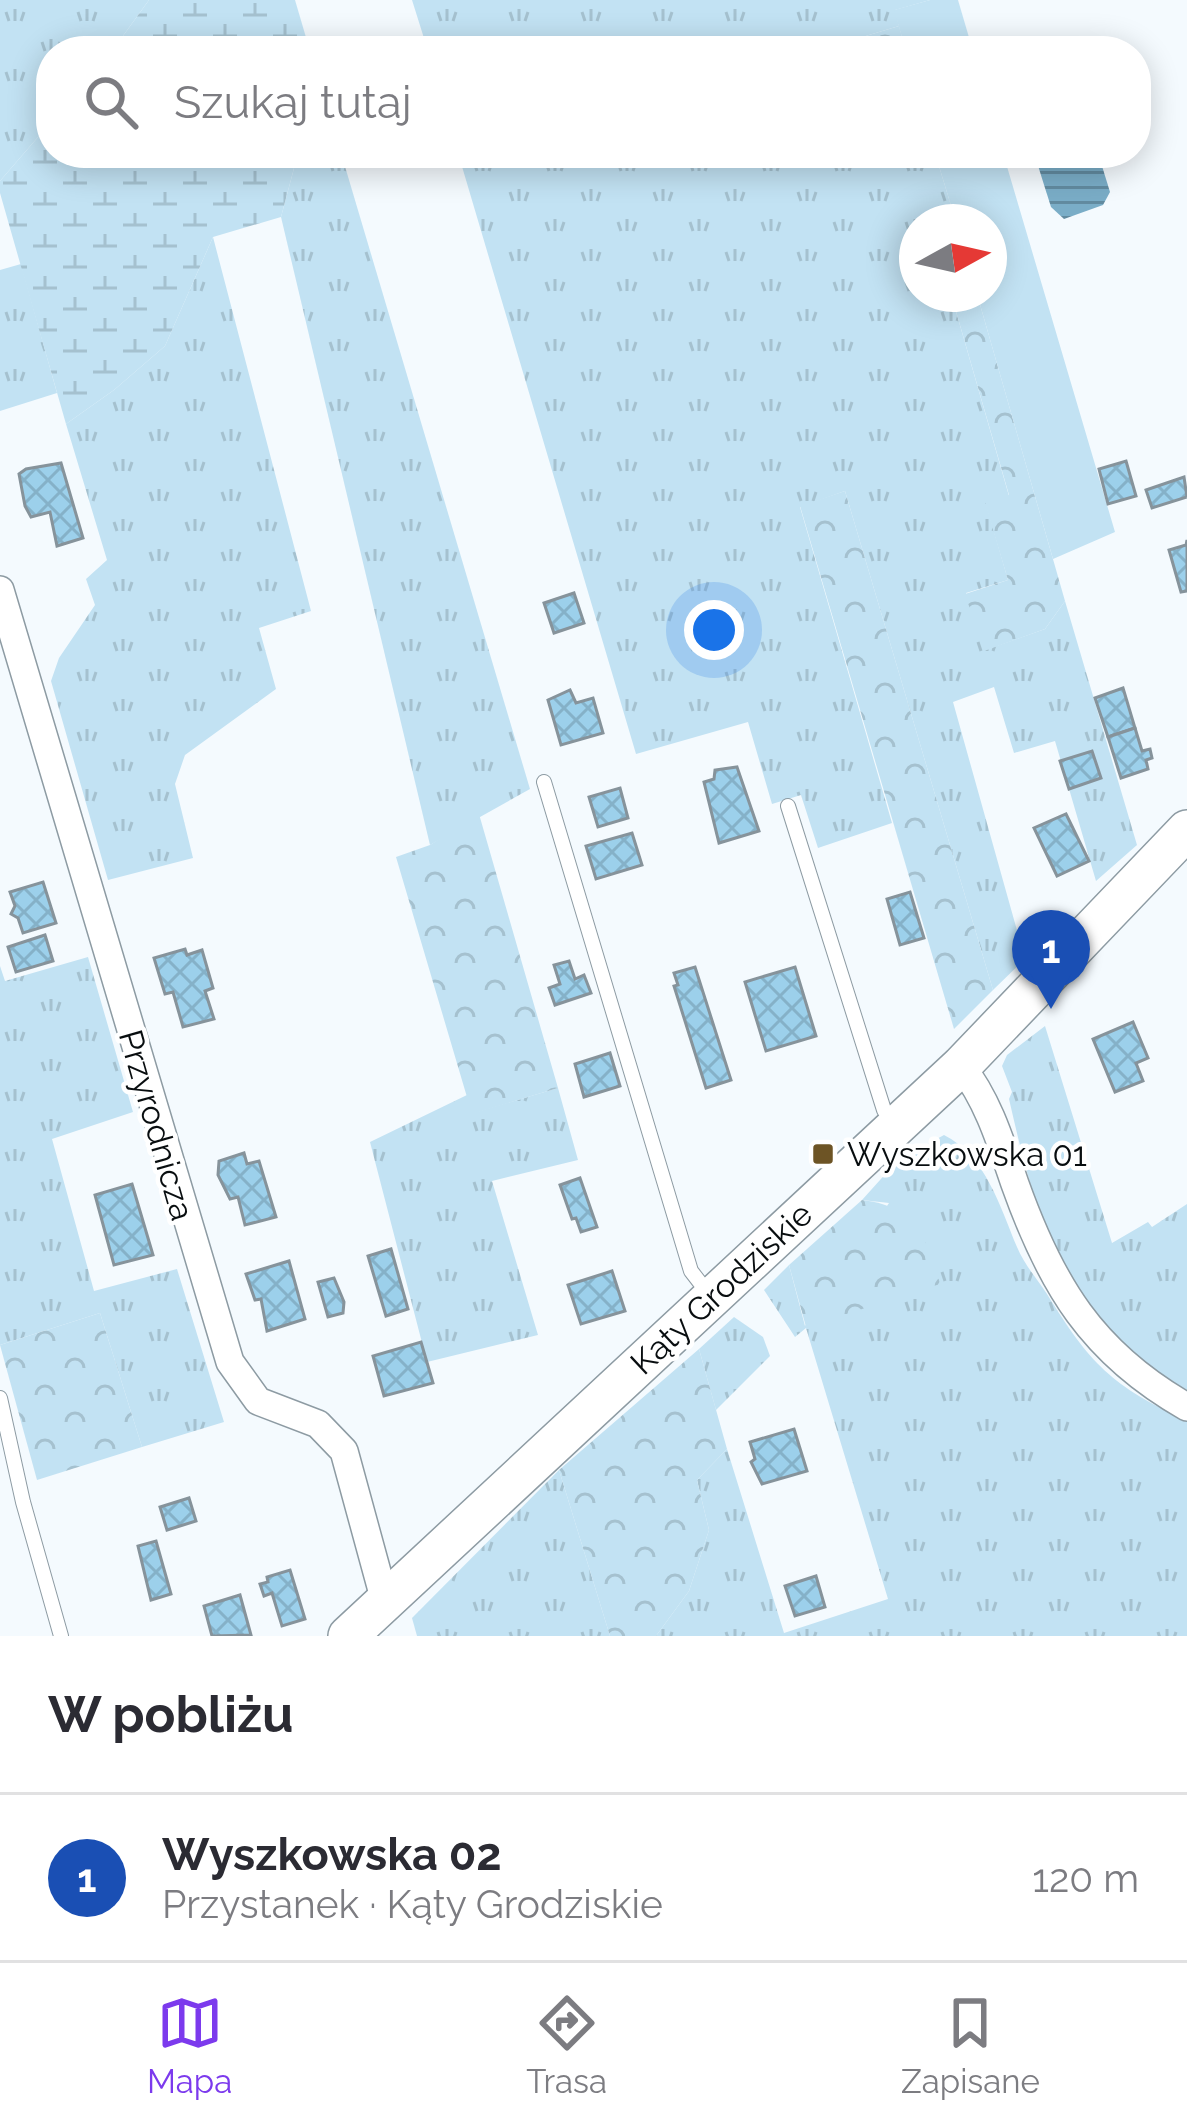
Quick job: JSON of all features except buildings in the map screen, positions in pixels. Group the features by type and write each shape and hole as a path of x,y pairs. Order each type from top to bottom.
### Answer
{"street":[{"name":"Przyrodnicza","path":"0,590 230,1362 258,1401 318,1424 344,1451 386,1605"},
{"name":"Kąty Grodziskie","path":"348,1636 961,1066 1187,830"},
{"path":"961,1066 986,1107 1034,1237 1058,1286 1114,1357 1187,1407"}],"lane":[{"path":"544,782 691,1271 712,1297"},
{"path":"788,806 884,1110 896,1126"},
{"path":"0,1398 23,1502 62,1636"}],"green space":[{"path":"0,0 149,0 123,36 36,36 36,139 0,181"},
{"path":"149,0 295,0 306,36 123,36"},
{"path":"412,0 930,0 895,10 899,26 866,36 423,36"},
{"path":"930,0 958,0 969,36 902,36 894,10"},
{"path":"899,26 902,36 866,36"},
{"path":"36,139 36,168 294,168 281,217 213,237 165,346 66,424 0,181"},
{"path":"294,168 345,168 530,789 430,845 281,217"},
{"path":"462,168 940,168 951,204 899,204 899,312 956,312 1009,496 986,504 1008,580 966,593 985,650 1045,629 1065,601 1137,845 1096,881 1055,741 1014,753 994,687 953,702 1025,959 993,990 845,491 800,507 892,823 818,848 801,795 772,804 748,722 636,754"},
{"path":"940,168 1007,168 1115,532 1053,559 982,312 1007,312 1007,204 951,204"},
{"path":"213,237 311,611 259,628 276,689 185,755 175,784 193,858 108,880 51,681 59,658 95,605 86,579 107,560 66,424 165,346"},
{"path":"21,264 57,393 0,411 0,270"},
{"path":"956,312 982,312 1065,601 1045,629 984,651 965,594 1008,580 985,503 1009,495"},
{"path":"845,491 993,990 954,1029 800,506"},
{"path":"479,814 558,1088 472,1114 396,857 430,845"},
{"path":"88,957 133,1112 52,1139 94,1291 177,1269 224,1422 142,1447 100,1313 0,1345 0,966 5,981"},
{"path":"1045,1026 1112,1243 1148,1222 1152,1227 1187,1204 1187,1390 1145,1364 1112,1335 1084,1303 1045,1229 1002,1066 1007,1055"},
{"path":"558,1088 578,1160 492,1181 538,1335 427,1362 370,1142 467,1095 473,1113"},
{"path":"944,1135 981,1169 1023,1259 1090,1356 1121,1384 1187,1421 1187,1636 656,1636 689,1591 709,1530 697,1480 727,1449 784,1633 888,1599 806,1328 795,1337 764,1290 789,1265 805,1326 889,1203 862,1200 898,1160"},
{"path":"862,1200 894,1209 916,1227 940,1284 806,1327 789,1265"},
{"path":"100,1313 142,1447 37,1480 0,1345"},
{"path":"734,1317 763,1337 770,1356 716,1410 699,1349"},
{"path":"699,1349 727,1449 697,1480 709,1530 689,1591 656,1636 610,1636 559,1470"},
{"path":"559,1470 610,1636 417,1636 412,1618"}],"shaded area":[{"path":"1039,168 1103,168 1110,192 1103,205 1064,219 1051,207"}],"place":[{"name":"Wyszkowska 02","path":"1051,1009"},
{"name":"Wyszkowska 01","path":"823,1154"}]}
